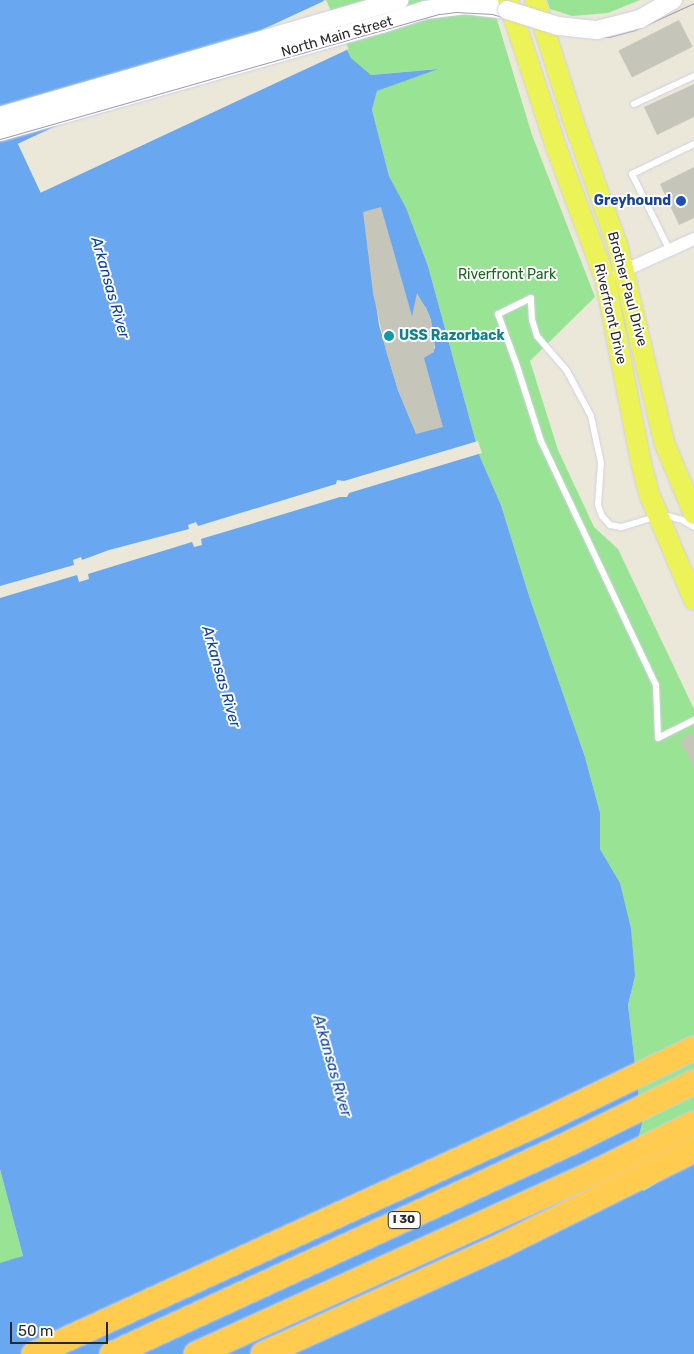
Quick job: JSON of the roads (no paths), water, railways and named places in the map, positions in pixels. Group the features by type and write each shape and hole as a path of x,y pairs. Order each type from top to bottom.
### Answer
{"highway":[{"path":"34,1354 529,1128 694,1048"},
{"name":"I 30","path":"112,1354 572,1142 694,1082"},
{"name":"I 30","path":"196,1354 593,1173 694,1123"},
{"path":"263,1354 503,1245 694,1150"}],"main road":[{"name":"North Main Street","path":"0,116 399,0"},
{"name":"Riverfront Drive","path":"508,0 556,148 605,280 641,463 658,516 694,600"},
{"name":"North Main Street","path":"0,132 444,6 495,7 558,26 597,30 640,19 673,0"},
{"name":"Brother Paul Drive","path":"536,4 573,120 618,247 664,442 691,503"}],"street":[{"path":"605,280 694,239"}],"lane":[{"path":"634,104 694,76"},
{"path":"670,251 632,174 694,144"},
{"path":"694,527 672,516 658,516 621,527 610,525 602,516 598,505 601,463 591,416 576,385 561,363 537,336 532,320 530,298 498,314 517,366 540,441 656,685 658,738 694,720"}],"water":[{"name":"Arkansas River","path":"0,0 323,0 351,58 371,75 438,69 377,91 372,110 389,176 406,208 428,266 480,457 501,505 530,599 585,757 600,813 600,849 620,883 631,929 635,976 628,1005 642,1124 630,1168 637,1185 644,1191 694,1158 694,1354 0,1354 0,1263 23,1256 0,1169","holes":["369,255 413,426 398,390 379,325","417,296 426,308 431,320 435,348 432,353 429,353"]}],"tram line":[{"path":"0,139 440,14 456,12 492,14 563,35 609,37 635,30 694,3"}],"place":[{"name":"Greyhound","path":"681,201"},
{"name":"USS Razorback","path":"389,336"}],"park label":[{"name":"Riverfront Park","path":"507,275"}]}
